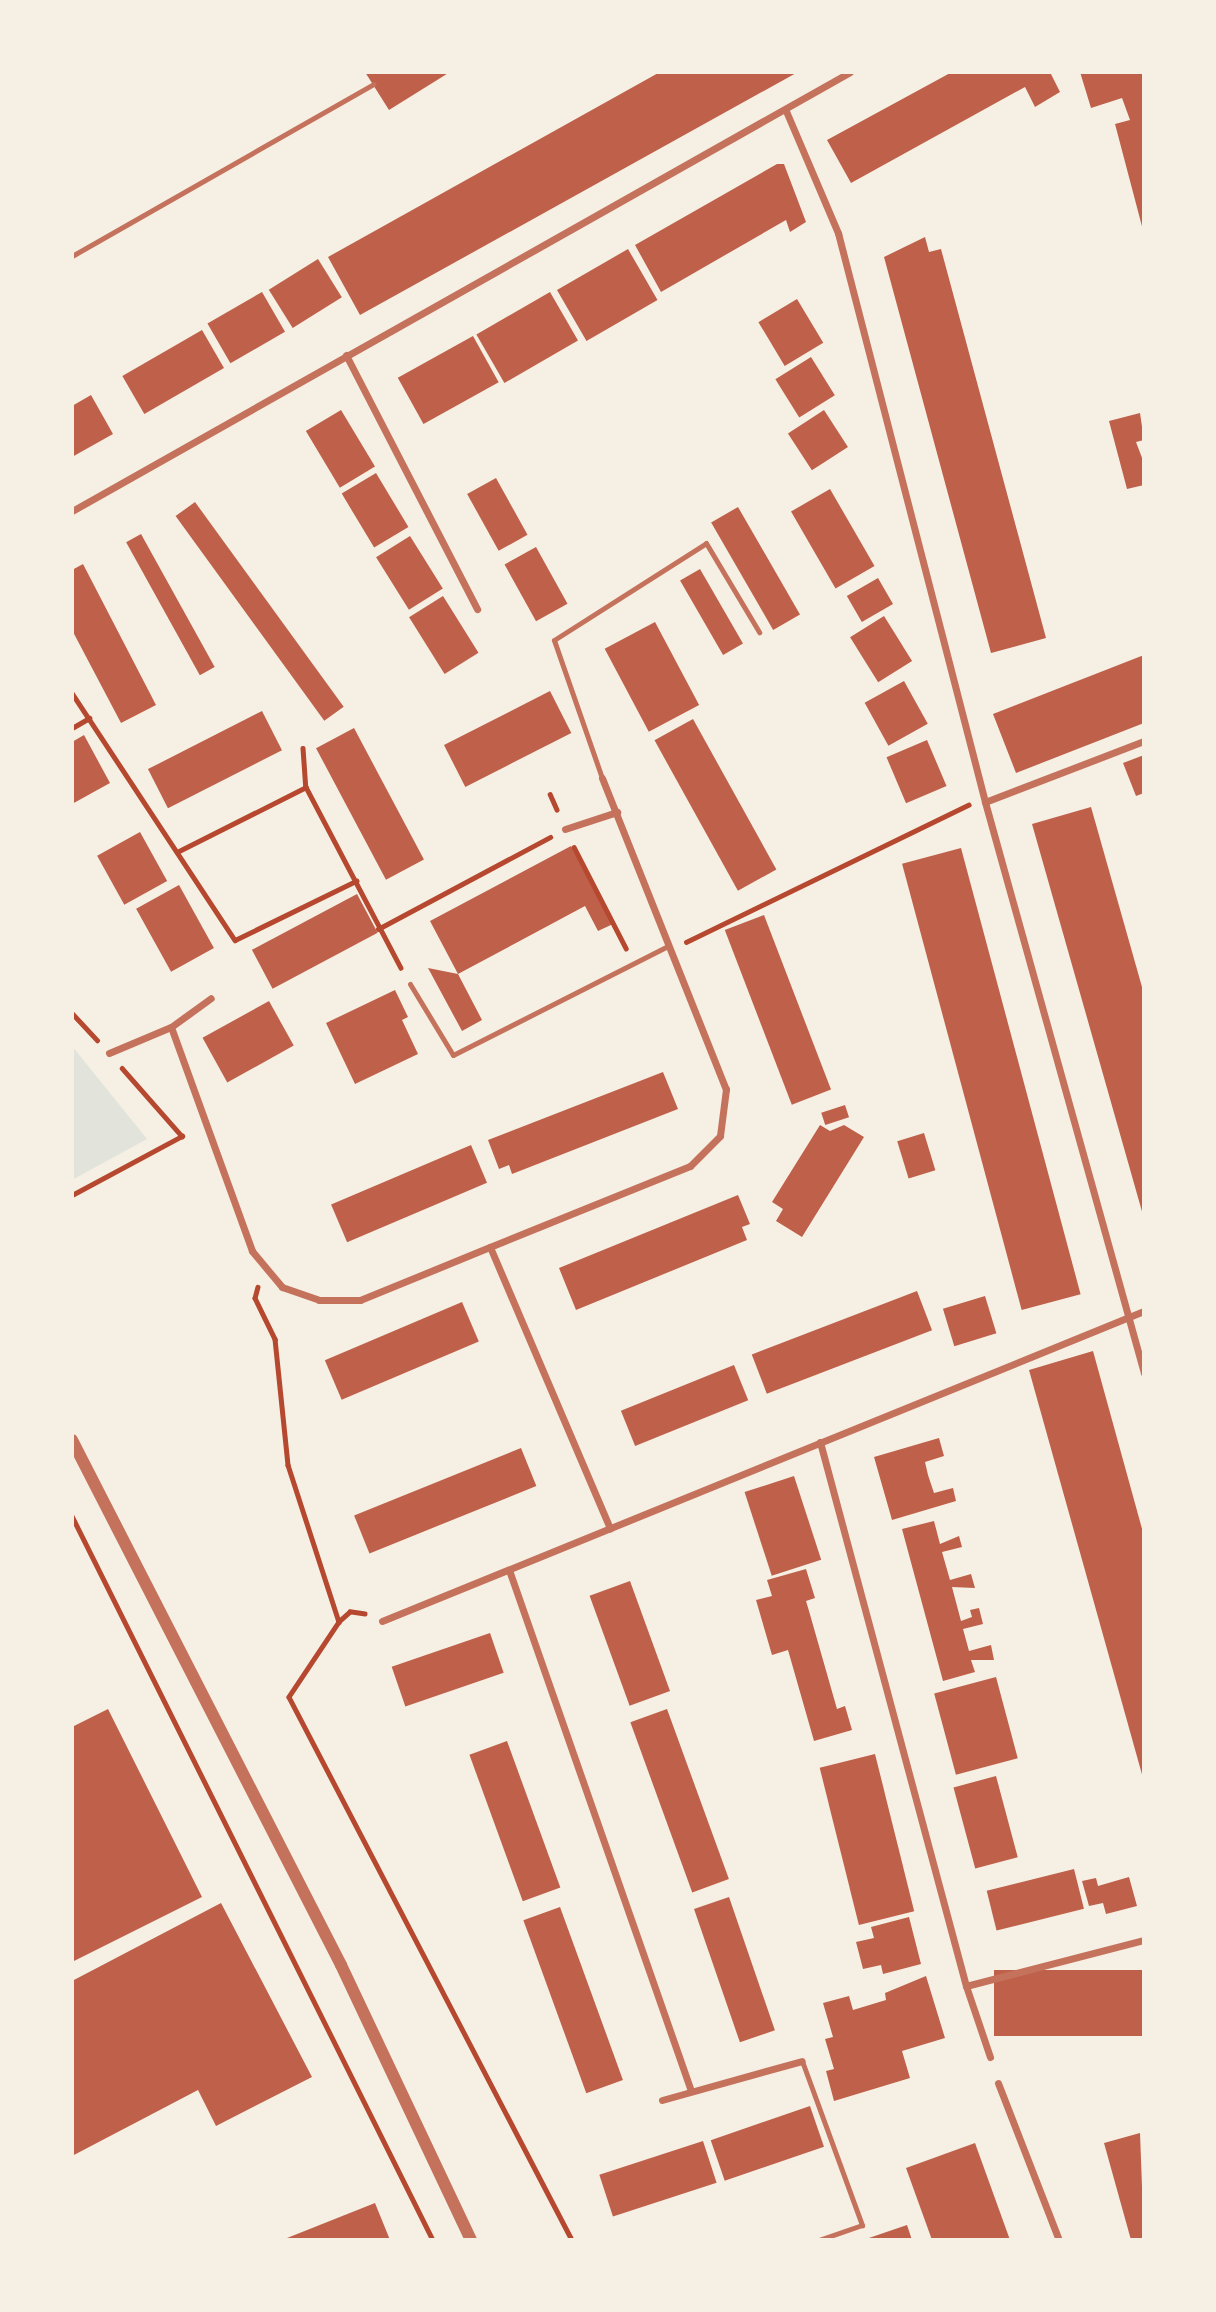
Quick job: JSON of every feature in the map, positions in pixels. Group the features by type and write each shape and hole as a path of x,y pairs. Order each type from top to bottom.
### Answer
{"street":[{"path":"72,511 346,355 786,111 850,72"},
{"path":"786,111 838,233 985,802 1144,1373"},
{"path":"346,355 477,609"},
{"path":"985,802 1144,741"},
{"path":"171,1027 252,1251 263,1269 282,1287 318,1300 360,1300 690,1166 720,1136 726,1089 603,778"},
{"path":"565,829 617,812"},
{"path":"109,1054 171,1027 211,998"},
{"path":"490,1247 610,1529"},
{"path":"382,1621 1144,1311"},
{"path":"72,1440 341,1965 471,2240"},
{"path":"820,1443 966,1986 990,2057"},
{"path":"509,1570 691,2091"},
{"path":"966,1986 1144,1940"},
{"path":"662,2100 802,2061"},
{"path":"998,2083 1059,2240"}],"lane":[{"path":"72,256 373,84"},
{"path":"603,778 554,640 706,543 759,632"},
{"path":"410,984 453,1055 633,961 668,946"},
{"path":"802,2061 862,2225 819,2240"}],"path":[{"path":"72,693 235,940 356,881"},
{"path":"72,728 89,719"},
{"path":"303,748 306,787 378,929 410,984"},
{"path":"177,852 306,787"},
{"path":"550,794 565,829 633,961"},
{"path":"668,946 690,941 964,806 985,802"},
{"path":"378,929 565,829"},
{"path":"72,1013 182,1136"},
{"path":"72,1195 207,1125"},
{"path":"263,1269 255,1298 275,1339 288,1465 339,1622"},
{"path":"72,1516 433,2240"},
{"path":"382,1621 350,1612 339,1622 289,1697 572,2240"}],"shaded area":[{"path":"72,1046 147,1139 72,1180"}],"building":[{"path":"365,72 450,72 389,110"},
{"path":"660,72 798,72 360,315 328,257"},
{"path":"952,72 1050,72 1060,92 1035,107 1025,87 851,183 827,140"},
{"path":"1080,72 1144,72 1144,234 1115,124 1130,120 1122,98 1091,108"},
{"path":"777,164 784,164 806,222 790,232 786,220 661,292 635,245"},
{"path":"925,237 929,252 941,249 1046,638 991,653 884,257"},
{"path":"628,249 658,300 586,341 557,290"},
{"path":"318,259 342,297 293,328 269,290"},
{"path":"262,292 285,332 230,363 207,324"},
{"path":"550,292 578,340 504,383 476,334"},
{"path":"797,299 823,343 785,366 758,322"},
{"path":"202,330 224,368 144,414 122,376"},
{"path":"473,336 499,382 423,424 398,378"},
{"path":"811,357 835,395 799,417 775,379"},
{"path":"91,395 113,434 72,457 72,406"},
{"path":"341,410 375,467 340,488 306,431"},
{"path":"824,410 848,447 812,470 788,433"},
{"path":"1140,413 1144,440 1136,442 1144,463 1144,485 1127,489 1109,421"},
{"path":"376,473 408,527 374,548 342,494"},
{"path":"496,478 528,535 499,551 467,494"},
{"path":"830,489 874,566 836,589 791,511"},
{"path":"195,502 344,707 324,721 176,516"},
{"path":"738,507 800,614 773,630 711,522"},
{"path":"141,534 215,667 200,675 126,542"},
{"path":"410,536 443,589 409,610 376,557"},
{"path":"536,547 568,604 536,621 505,564"},
{"path":"83,564 156,705 121,723 72,630 72,570"},
{"path":"700,569 743,643 723,655 680,580"},
{"path":"878,578 893,604 862,622 847,596"},
{"path":"443,596 479,653 445,674 409,617"},
{"path":"884,616 912,661 878,682 850,637"},
{"path":"655,622 699,705 649,732 605,649"},
{"path":"1144,655 1144,723 1016,773 993,714"},
{"path":"904,681 928,724 888,746 865,703"},
{"path":"550,691 571,733 465,787 444,745"},
{"path":"262,711 282,750 168,808 148,769"},
{"path":"693,719 776,869 738,891 655,740"},
{"path":"354,728 424,860 386,880 316,748"},
{"path":"84,735 110,783 72,804 72,742"},
{"path":"927,740 947,786 906,803 886,757"},
{"path":"1144,755 1144,793 1136,796 1123,763"},
{"path":"1091,807 1144,994 1143,1215 1032,824"},
{"path":"140,832 167,881 124,905 97,856"},
{"path":"571,846 613,924 598,931 585,906 458,974 430,921"},
{"path":"961,848 1081,1294 1022,1310 902,864"},
{"path":"179,885 214,948 171,972 136,909"},
{"path":"357,894 378,933 273,989 252,950"},
{"path":"764,915 831,1090 792,1105 725,930"},
{"path":"428,968 458,974 482,1020 462,1031"},
{"path":"395,990 408,1017 402,1020 418,1054 355,1084 326,1023"},
{"path":"269,1001 294,1046 227,1082 203,1038"},
{"path":"663,1072 678,1109 512,1174 509,1165 499,1169 488,1140"},
{"path":"845,1105 849,1117 825,1125 821,1113"},
{"path":"820,1125 830,1131 844,1125 864,1137 802,1237 776,1221 783,1209 772,1202"},
{"path":"924,1133 935,1170 909,1178 897,1141"},
{"path":"471,1145 487,1183 347,1242 331,1204"},
{"path":"738,1195 750,1224 742,1227 747,1240 576,1310 559,1268"},
{"path":"917,1291 932,1330 767,1394 752,1354"},
{"path":"985,1296 996,1333 954,1346 943,1309"},
{"path":"462,1302 479,1342 342,1400 325,1360"},
{"path":"1093,1351 1144,1536 1143,1778 1029,1370"},
{"path":"734,1365 748,1400 635,1446 621,1411"},
{"path":"939,1438 944,1456 925,1462 928,1475 934,1493 953,1488 956,1501 892,1520 874,1457"},
{"path":"521,1448 536,1486 369,1553 354,1515"},
{"path":"794,1476 821,1560 772,1576 745,1492"},
{"path":"934,1521 940,1544 959,1536 962,1547 942,1552 950,1580 971,1574 975,1588 952,1587 961,1621 972,1617 970,1610 979,1608 983,1624 963,1629 969,1651 991,1645 994,1660 971,1660 975,1672 943,1681 902,1529"},
{"path":"806,1569 815,1598 806,1601 837,1709 845,1706 852,1730 814,1741 788,1650 772,1655 756,1600 772,1596 767,1580"},
{"path":"630,1581 670,1691 630,1706 590,1596"},
{"path":"490,1633 504,1673 405,1707 392,1667"},
{"path":"996,1677 1018,1758 956,1775 934,1694"},
{"path":"108,1709 202,1897 72,1962 72,1727"},
{"path":"667,1709 729,1879 692,1892 630,1722"},
{"path":"507,1741 560,1888 523,1901 469,1755"},
{"path":"875,1754 914,1911 859,1925 820,1768"},
{"path":"996,1776 1018,1857 975,1869 953,1787"},
{"path":"1074,1869 1084,1909 997,1931 987,1891"},
{"path":"1129,1877 1137,1906 1106,1914 1103,1903 1089,1906 1082,1881 1096,1878 1098,1886"},
{"path":"729,1897 775,2030 740,2042 694,1909"},
{"path":"221,1903 312,2077 216,2126 198,2090 72,2156 72,1981"},
{"path":"560,1907 623,2080 586,2093 523,1920"},
{"path":"909,1917 921,1964 883,1974 881,1965 863,1969 856,1942 874,1938 871,1927"},
{"path":"994,1970 1144,1970 1144,2036 994,2036"},
{"path":"926,1976 945,2038 902,2051 910,2078 834,2101 826,2071 834,2069 825,2039 833,2037 823,2003 849,1996 853,2010 886,2000 885,1993"},
{"path":"810,2106 824,2147 725,2181 711,2140"},
{"path":"1140,2133 1144,2240 1131,2240 1104,2143"},
{"path":"703,2141 717,2183 613,2217 599,2175"},
{"path":"975,2143 1010,2240 932,2240 906,2168"},
{"path":"375,2203 390,2240 282,2240"},
{"path":"907,2225 912,2240 863,2240"}]}
